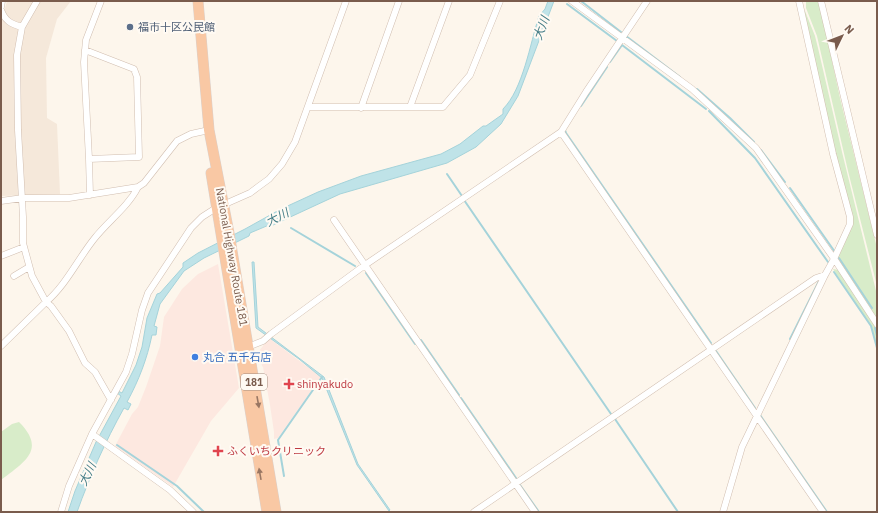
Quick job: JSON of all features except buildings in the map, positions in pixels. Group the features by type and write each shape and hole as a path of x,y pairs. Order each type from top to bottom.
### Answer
{"highway":[{"name":"National Highway Route 181","path":"191,1 194,43 206,131 225,235 267,512"},
{"name":"National Highway Route 181","path":"198,1 206,131"},
{"name":"National Highway Route 181","path":"228,255 248,347 276,512"}],"street":[{"path":"2,1 1,9 4,18 10,24 22,26"},
{"path":"37,1 22,26 17,55 18,130 24,247 32,276 46,302 51,306 65,326 85,363 95,372 111,400"},
{"path":"90,195 84,62 86,40 101,1"},
{"path":"61,512 69,486 126,372 132,354 142,310 148,293 191,228 202,217 258,187 276,172 295,142 346,1"},
{"path":"361,108 399,1"},
{"path":"410,107 449,1"},
{"path":"308,107 443,107 470,75 500,1"},
{"path":"572,1 692,89 756,148 834,259 877,324"},
{"path":"248,347 263,341 365,265 561,132 647,1"},
{"path":"723,512 742,447 849,227 850,217 833,154 799,1"},
{"path":"821,1 877,235"},
{"path":"85,50 134,69 137,77 139,157 89,159"},
{"path":"1,346 61,286 77,261 95,238 133,196 138,187 144,182 177,141 191,134 206,131"},
{"path":"561,132 823,512"},
{"path":"1,201 22,198 69,198 138,187"},
{"path":"334,220 535,512"},
{"path":"1,256 24,247"},
{"path":"14,276 30,268"},
{"path":"474,512 816,278 825,275"},
{"path":"94,436 170,490 193,512"}],"shaded area":[{"path":"7,1 71,1 57,19 46,58 47,118 57,124 60,194 1,196 1,15 4,12"},
{"path":"218,264 239,388 211,421 173,487 115,446 132,414 138,407 146,387 160,346 164,317 182,289 198,274"},
{"path":"269,338 321,377 278,438 274,439 270,405 259,351"}],"green space":[{"path":"806,1 819,1 840,98 877,248 877,286 848,171 817,36 806,8"},
{"path":"804,11 815,36 877,295 877,319 837,259 851,226"},
{"path":"833,269 839,270 877,329 877,346 871,326"},
{"path":"19,422 31,440 32,448 24,461 1,480 1,432 12,424"}],"water":[{"name":"大川","path":"548,1 554,1 518,96 501,124 476,147 447,163 340,194 273,225 269,225 250,233 249,236 204,258 184,271 160,304 154,326 157,327 156,335 152,335 142,369 127,402 131,404 128,410 124,408 104,446 77,512 68,512 75,491 96,442 121,396 117,393 118,391 122,393 136,365 142,347 147,318 157,294 160,293 183,267 183,263 198,253 281,209 318,192 361,176 441,154 460,144 483,126 486,126 503,114 503,109 516,90 521,78 539,16 545,9"},
{"path":"252,262 254,262 258,327 324,377 358,464 390,510 389,511 357,465 322,378 299,359 256,328"}],"waterway":[{"path":"581,1 621,32"},
{"path":"567,4 617,41"},
{"path":"626,36 680,77"},
{"path":"610,62 622,45 706,109"},
{"path":"581,106 607,67"},
{"path":"697,89 730,118 754,142"},
{"path":"709,111 755,158 828,262"},
{"path":"565,130 711,343"},
{"path":"761,150 785,182"},
{"path":"447,174 462,196"},
{"path":"790,188 835,252"},
{"path":"464,200 611,414"},
{"path":"291,228 355,266"},
{"path":"839,258 872,308"},
{"path":"834,272 871,326 877,348"},
{"path":"366,273 415,344"},
{"path":"790,339 819,281"},
{"path":"875,328 877,336"},
{"path":"421,340 459,395"},
{"path":"716,351 755,408"},
{"path":"284,476 278,440 322,377"},
{"path":"461,398 516,478"},
{"path":"760,415 827,512"},
{"path":"615,419 678,512"},
{"path":"117,445 177,486 204,512"},
{"path":"520,485 539,512"}],"place":[{"name":"福市十区公民館","path":"130,27"},
{"name":"丸合 五千石店","path":"195,357"},
{"name":"shinyakudo","path":"289,384"},
{"name":"ふくいちクリニック","path":"218,451"}]}
